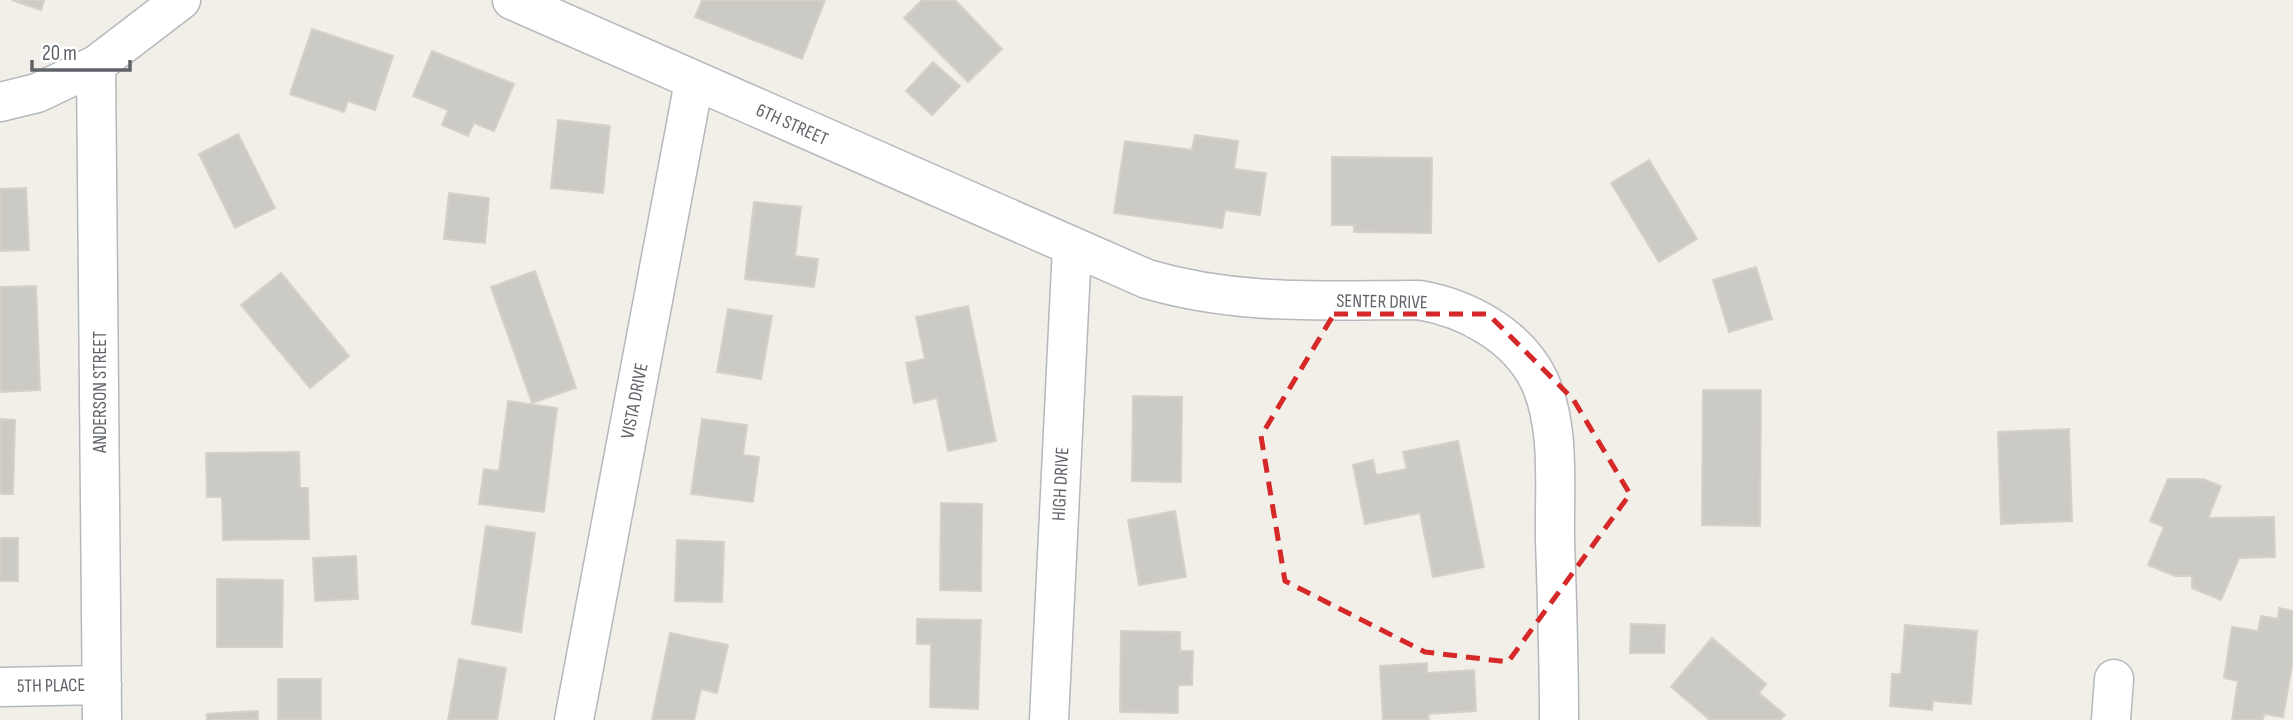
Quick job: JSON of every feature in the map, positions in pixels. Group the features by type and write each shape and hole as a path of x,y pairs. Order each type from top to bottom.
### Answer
{"street":[{"path":"0,102 48,89 96,65 181,0"},
{"name":"6TH STREET","path":"512,0 1072,247"},
{"name":"ANDERSON STREET","path":"96,65 102,703"},
{"name":"VISTA DRIVE","path":"574,720 694,82"},
{"name":"HIGH DRIVE","path":"1049,720 1072,247"},
{"name":"SENTER DRIVE","path":"1072,247 1147,279 1213,295 1268,300 1419,300 1442,304 1489,327 1508,341 1539,381 1551,430 1559,720"},
{"path":"2111,720 2114,680"},
{"name":"5TH PLACE","path":"0,687 102,703"}],"highlighted area":[{"path":"1334,314 1488,314 1573,399 1630,494 1508,662 1425,652 1285,581 1261,436"}],"building":[{"path":"12,0 44,0 41,10"},
{"path":"702,0 825,0 802,59 695,17"},
{"path":"922,0 955,0 1002,49 968,82 904,18"},
{"path":"312,29 393,56 375,110 348,101 344,112 290,94"},
{"path":"432,51 514,84 494,131 474,123 468,136 442,125 448,110 413,96"},
{"path":"933,62 960,86 932,115 906,91"},
{"path":"558,120 610,126 603,193 551,188"},
{"path":"238,134 275,208 235,228 199,154"},
{"path":"1195,135 1238,141 1234,169 1266,173 1260,215 1225,210 1222,228 1114,213 1125,141 1192,150"},
{"path":"1332,157 1432,158 1431,233 1354,232 1354,225 1332,225"},
{"path":"1649,160 1697,239 1659,262 1611,183"},
{"path":"26,188 29,250 0,251 0,189"},
{"path":"449,193 489,198 485,243 444,239"},
{"path":"754,202 801,207 795,256 818,259 814,287 745,279"},
{"path":"1756,267 1772,319 1729,332 1713,280"},
{"path":"535,271 576,388 532,403 491,287"},
{"path":"281,273 349,356 310,388 241,305"},
{"path":"36,286 40,390 0,392 0,287"},
{"path":"968,306 996,441 948,451 937,398 914,403 906,363 925,359 916,317"},
{"path":"728,309 772,316 761,379 717,372"},
{"path":"1703,390 1761,390 1760,526 1702,525"},
{"path":"1133,396 1182,397 1181,482 1132,481"},
{"path":"508,401 557,408 544,512 479,504 484,469 499,471"},
{"path":"0,419 15,420 13,494 0,494"},
{"path":"702,419 747,425 743,455 759,457 753,502 691,494"},
{"path":"2069,429 2072,521 2001,524 1998,432"},
{"path":"1458,441 1484,567 1433,577 1420,513 1365,524 1353,465 1373,460 1376,475 1407,469 1403,452"},
{"path":"299,452 300,488 308,488 309,539 223,540 222,497 207,497 206,453"},
{"path":"2168,479 2203,479 2221,486 2208,518 2274,517 2275,557 2239,558 2221,600 2192,588 2192,576 2175,576 2148,565 2164,527 2150,521"},
{"path":"941,503 982,504 981,591 940,590"},
{"path":"1175,511 1186,577 1139,585 1128,520"},
{"path":"486,526 535,533 521,632 472,624"},
{"path":"0,538 18,538 18,581 0,581"},
{"path":"677,540 724,542 722,602 675,601"},
{"path":"356,556 358,599 315,601 313,558"},
{"path":"217,579 283,580 282,647 217,647"},
{"path":"2279,608 2293,611 2293,659 2283,717 2264,714 2263,720 2232,720 2238,681 2224,678 2232,627 2258,631 2261,616 2278,619"},
{"path":"917,619 981,620 978,709 930,707 931,644 917,644"},
{"path":"1631,624 1665,625 1664,653 1630,653"},
{"path":"1905,625 1977,631 1971,704 1933,701 1932,710 1890,706 1892,674 1901,674"},
{"path":"1121,631 1180,632 1180,651 1193,651 1192,685 1178,685 1178,713 1120,712"},
{"path":"670,633 728,645 717,693 701,689 694,720 652,720"},
{"path":"1712,638 1766,684 1759,693 1785,715 1780,720 1710,720 1671,687"},
{"path":"459,659 506,668 497,720 448,720"},
{"path":"1427,663 1427,673 1474,670 1476,711 1428,714 1429,720 1383,720 1380,666"},
{"path":"278,679 321,679 321,719 278,719"},
{"path":"258,711 258,720 207,720 207,714"}]}
